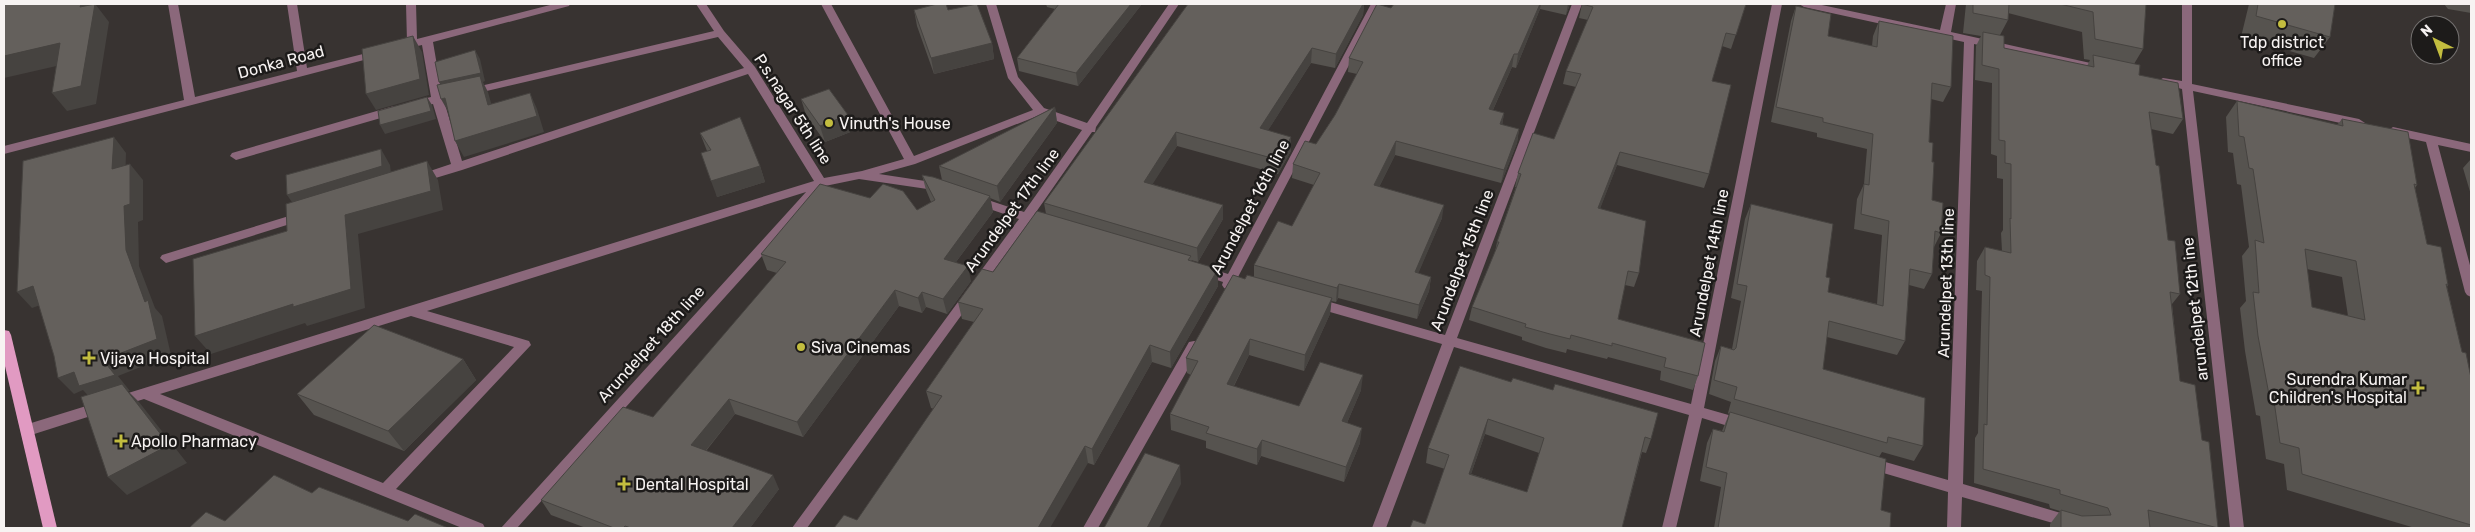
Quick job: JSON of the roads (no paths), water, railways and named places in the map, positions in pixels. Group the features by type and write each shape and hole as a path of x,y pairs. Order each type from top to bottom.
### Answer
{"main road":[{"path":"4,335 50,528"}],"street":[{"path":"173,4 190,102"},
{"path":"292,4 303,74"},
{"path":"411,4 412,44"},
{"name":"Donka Road","path":"4,150 303,74 565,4"},
{"name":"P.s.nagar 5th line","path":"701,4 720,33 751,69 821,183"},
{"path":"826,4 911,161"},
{"path":"991,4 1013,78 1040,112 1091,129"},
{"name":"Arundelpet 17th line","path":"799,528 1028,218 1091,129 1174,4"},
{"name":"Arundelpet 16th line","path":"1222,296 1376,4"},
{"name":"Arundelpet 15th line","path":"1379,528 1577,4"},
{"name":"Arundelpet 14th line","path":"1668,528 1697,411 1777,4"},
{"path":"1804,4 2111,70"},
{"path":"1945,34 1950,4"},
{"name":"arundelpet 12th ine","path":"2187,4 2187,86 2236,528"},
{"path":"236,156 437,98 720,33"},
{"path":"427,40 437,98 458,167"},
{"name":"Arundelpet 13th line","path":"1954,528 1969,40"},
{"path":"411,182 751,69"},
{"path":"2149,78 2471,148"},
{"path":"28,430 821,183 911,161 1040,112"},
{"path":"2431,139 2471,292"},
{"path":"859,175 938,186 1056,226"},
{"name":"Arundelpet 18th line","path":"508,528 821,183"},
{"path":"166,258 317,211"},
{"path":"1194,268 1260,288"},
{"path":"1307,301 1752,428"},
{"path":"385,491 524,345 409,310"},
{"path":"1090,528 1202,331"},
{"path":"145,394 478,528"},
{"path":"1854,459 2091,528"}],"place":[{"name":"Tdp district office","path":"2282,24"},
{"name":"Vinuth's House","path":"829,123"},
{"name":"Siva Cinemas","path":"801,347"},
{"name":"Vijaya Hospital","path":"89,358"},
{"name":"Surendra Kumar Children's Hospital","path":"2418,388"},
{"name":"Apollo Pharmacy","path":"121,441"},
{"name":"Dental Hospital","path":"624,484"}]}
